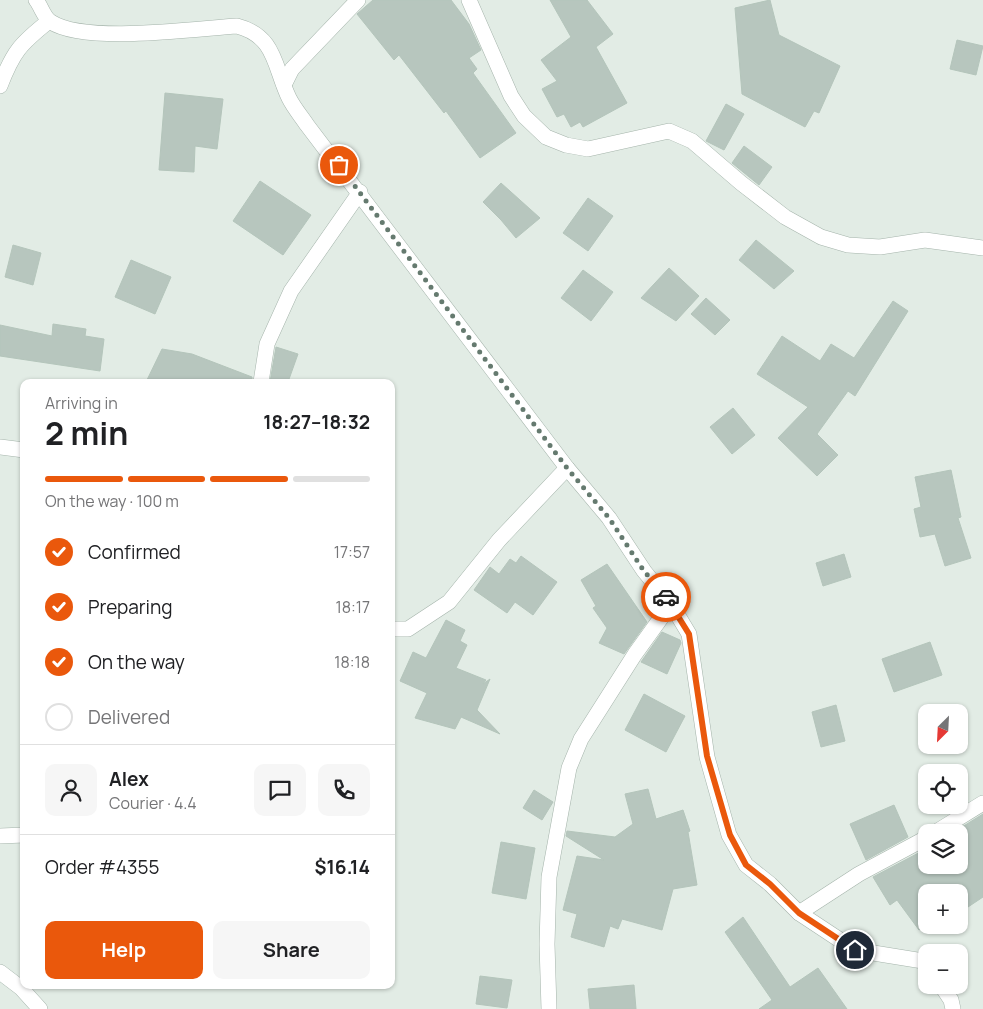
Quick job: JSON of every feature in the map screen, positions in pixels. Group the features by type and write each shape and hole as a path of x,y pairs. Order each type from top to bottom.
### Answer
{"street":[{"path":"36,0 49,21 71,31 96,35 237,26 252,30 269,47 290,99 307,125 360,192 567,468 609,518 644,571 671,604 689,634 707,756 730,835 746,865 770,884 799,913 855,950 918,960"},
{"path":"284,85 292,69 358,0"},
{"path":"469,0 512,96 524,116 546,136 566,145 588,149 669,131 692,141 741,183 785,217 821,236 848,245 880,247 925,240 983,248"},
{"path":"0,86 10,59 24,41 49,21"},
{"path":"261,379 267,344 291,291 360,192"},
{"path":"0,446 20,449"},
{"path":"395,629 408,629 449,602 499,540 567,468"},
{"path":"549,1009 547,944 549,877 569,768 581,739 635,654 671,604"},
{"path":"949,824 983,803"},
{"path":"0,836 20,835"},
{"path":"799,913 859,874 918,842"},
{"path":"0,972 20,987"},
{"path":"22,989 40,1009"},
{"path":"947,994 951,1000 953,1009"}],"building":[{"path":"373,0 451,0 469,24 481,50 469,58 477,69 473,73 516,133 480,158 446,111 444,113 399,55 394,60 357,14"},
{"path":"550,0 587,0 613,34 596,47 627,103 583,127 580,122 571,127 564,114 557,117 542,89 557,81 541,60 571,37"},
{"path":"770,0 779,35 840,66 819,113 814,111 805,127 742,94 735,8"},
{"path":"957,40 983,46 976,75 950,69"},
{"path":"165,93 223,99 217,149 195,146 194,172 159,170"},
{"path":"726,104 744,114 724,150 706,141"},
{"path":"744,146 772,167 759,185 732,163"},
{"path":"260,181 311,215 283,255 233,221"},
{"path":"501,183 540,218 516,238 483,202"},
{"path":"588,198 613,216 588,251 563,233"},
{"path":"756,240 794,271 774,289 739,260"},
{"path":"13,245 41,253 33,285 5,277"},
{"path":"131,260 171,277 155,314 115,297"},
{"path":"669,268 699,296 676,321 641,298"},
{"path":"583,270 613,292 591,321 561,298"},
{"path":"706,298 730,320 715,335 691,314"},
{"path":"893,301 908,311 855,396 848,391 817,434 838,455 817,476 778,438 808,407 757,374 782,336 820,361 831,344 854,358"},
{"path":"53,324 86,329 85,336 104,339 100,371 0,356 0,325 52,336"},
{"path":"276,347 298,354 289,379 271,379"},
{"path":"162,349 192,354 252,377 252,379 147,379"},
{"path":"733,408 755,435 732,454 710,427"},
{"path":"951,470 961,517 958,518 971,558 945,566 935,534 920,537 914,509 921,507 915,477"},
{"path":"844,554 851,577 823,586 816,563"},
{"path":"521,556 557,582 533,615 515,602 507,613 474,590 490,567 499,574 510,559 516,563"},
{"path":"607,564 647,622 624,654 599,643 607,628 593,608 596,606 581,580"},
{"path":"446,620 465,630 460,641 467,645 456,668 486,680 483,684 490,679 477,710 500,734 461,717 455,729 415,718 427,693 400,681 413,652 426,658"},
{"path":"662,632 680,640 681,643 667,674 641,662"},
{"path":"930,642 942,675 894,692 882,659"},
{"path":"644,694 685,716 666,752 625,730"},
{"path":"836,705 845,741 821,747 812,712"},
{"path":"648,789 656,819 683,810 690,831 688,832 697,885 673,889 662,930 622,919 618,929 610,926 604,947 571,937 577,914 563,910 577,856 604,860 566,836 567,831 615,837 633,824 625,794"},
{"path":"534,790 553,802 542,820 523,808"},
{"path":"894,805 908,837 866,860 850,824"},
{"path":"983,814 983,897 968,907 968,884 918,884 918,929 897,900 890,905 873,877 918,853 918,874 968,874 967,824"},
{"path":"501,842 535,848 526,899 492,893"},
{"path":"743,917 790,987 818,968 847,1009 759,1009 772,1000 725,932"},
{"path":"480,976 512,980 507,1008 476,1004"},
{"path":"634,985 636,1009 590,1009 588,989"}],"way so far":[{"path":"339,165 567,468 609,518 644,571 666,597"}],"route":[{"path":"666,597 689,634 707,756 730,835 746,865 770,884 799,913 855,950"}]}
